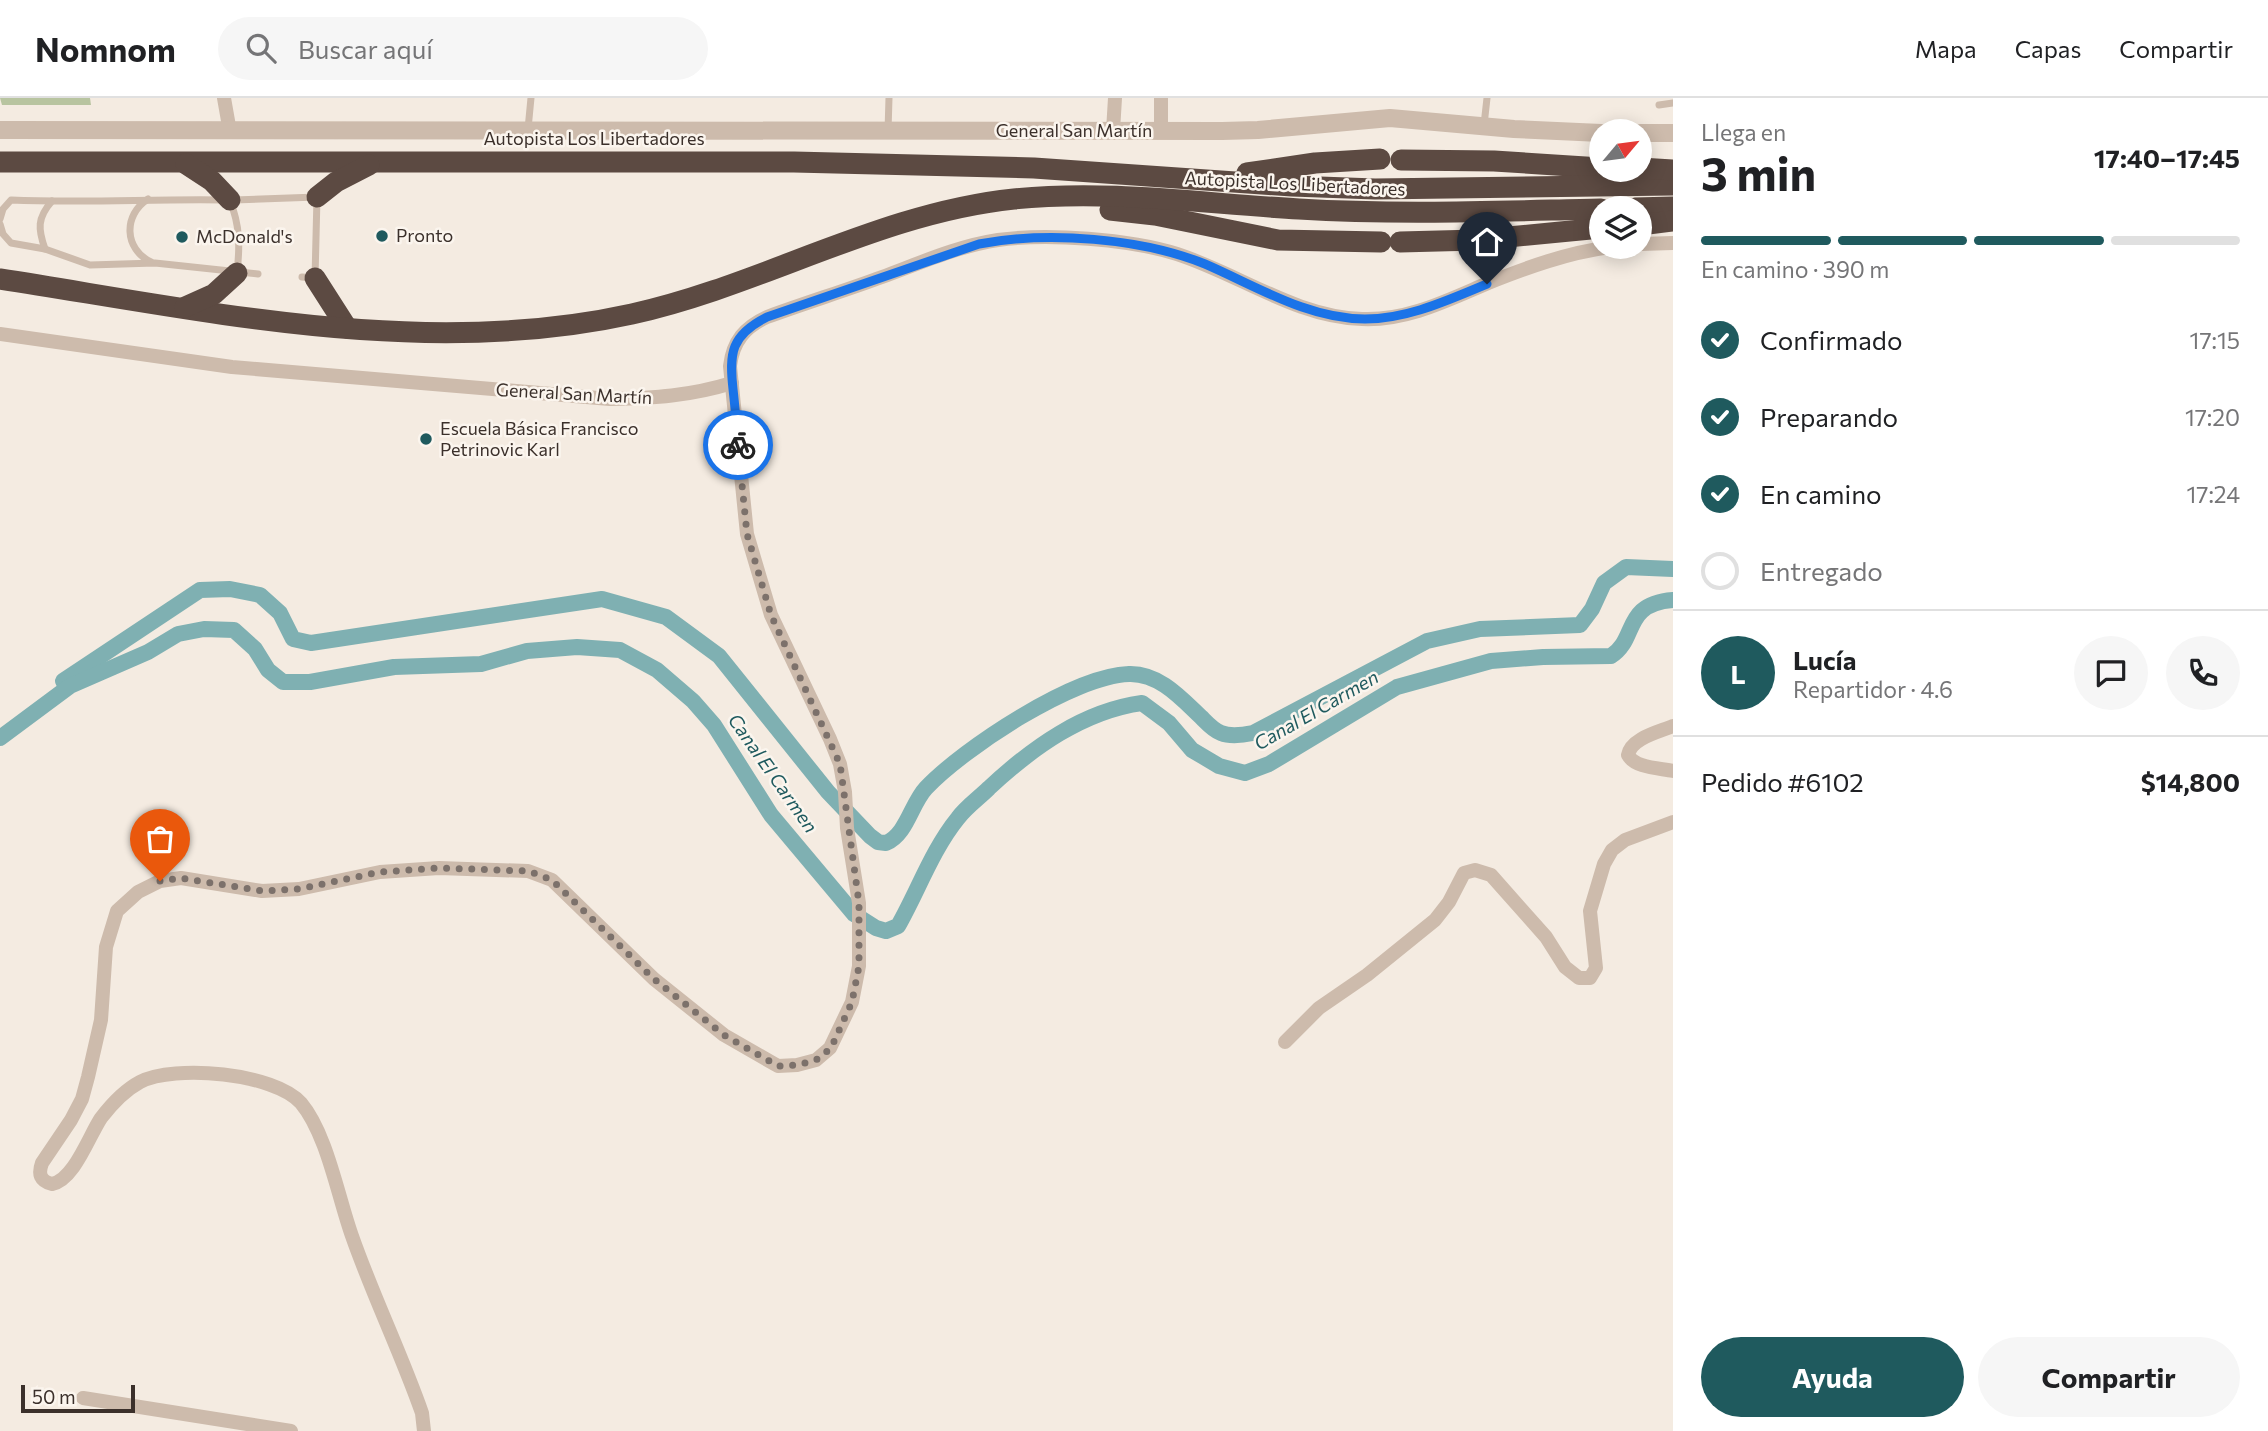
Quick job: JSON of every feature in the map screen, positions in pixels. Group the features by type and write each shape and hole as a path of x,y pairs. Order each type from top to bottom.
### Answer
{"highway":[{"name":"Autopista Los Libertadores","path":"1189,180 1322,162 1494,161 1589,167"},
{"name":"Autopista Los Libertadores","path":"0,162 806,162 1034,168 1329,187 1414,189 1673,185"},
{"path":"185,163 212,181 230,200"},
{"path":"317,197 348,174 374,163"},
{"path":"1652,169 1673,170"},
{"name":"Autopista Los Libertadores","path":"0,279 183,307 347,328 496,331 606,320 668,305 737,284 889,225 939,211 987,202 1087,195 1357,211 1589,209"},
{"name":"Autopista Los Libertadores","path":"987,202 1132,212 1278,240 1477,240 1589,229"},
{"path":"1652,208 1673,207"},
{"path":"1652,224 1673,221"},
{"path":"183,307 214,294 247,273"},
{"path":"308,277 347,328"}],"street":[{"path":"224,98 230,132"},
{"path":"1113,131 1115,98"},
{"path":"1161,98 1161,131"},
{"name":"General San Martín","path":"0,130 1161,131 1258,130 1390,118 1484,127 1589,132"},
{"path":"1652,133 1673,133"},
{"path":"424,1431 422,1413 352,1235 322,1143 300,1102 284,1089 210,1072 162,1074 139,1083 120,1097 102,1118 65,1178 52,1184 41,1178 39,1171 42,1164 71,1121 89,1077 101,1020 106,947 117,911 138,892 160,881 181,878 262,891 299,889 380,872 439,868 528,871 552,880 654,979 713,1027 778,1066 816,1060 831,1048 852,1002 859,966 859,903 840,764 771,615 747,534 730,366 734,347 745,330 757,321 964,248 997,240 1063,239 1146,246 1186,257 1310,309 1341,317 1365,319 1389,318 1425,309 1547,261 1589,252"},
{"path":"1652,244 1673,243"},
{"name":"General San Martín","path":"0,334 232,367 610,399 664,398 707,391 732,383"},
{"path":"1673,726 1634,743 1629,748 1628,755 1631,761 1638,764 1673,771"},
{"path":"1285,1042 1319,1008 1367,975 1435,920 1449,902 1464,873 1475,870 1491,875 1505,888 1546,937 1565,967 1579,978 1590,978 1597,968 1590,911 1604,864 1612,850 1625,841 1673,822"},
{"path":"83,1398 291,1431"}],"lane":[{"path":"528,131 531,98"},
{"path":"888,98 888,132"},
{"path":"1484,127 1487,98"},
{"path":"1659,105 1673,103"},
{"path":"247,273 155,263 90,265 45,249 11,243 3,234 0,221 3,209 11,200 230,200 317,197 308,277"},
{"path":"149,199 133,213 130,235 136,250 155,263"},
{"path":"230,200 237,219 239,256 247,273"},
{"path":"45,249 39,223 43,211 52,201"}],"green space":[{"path":"0,98 90,98 91,105 2,105"}],"waterway":[{"path":"63,681 200,590 230,589 260,595 280,613 293,639 311,643 602,599 666,617 719,656 828,792 870,836 878,842 886,843 899,833 926,788 943,772 992,735 1050,700 1079,687 1106,678 1140,675 1169,688 1218,732 1233,735 1253,733 1427,641 1480,629 1580,625 1592,609 1604,583 1626,567 1673,569"},
{"name":"Canal El Carmen","path":"0,738 70,686 148,652 178,634 204,629 234,630 255,649 268,670 283,682 310,682 394,667 481,664 527,651 577,647 620,650 657,670 693,701 714,725 771,815 854,914 886,931 898,926 940,843 965,810 1041,746 1099,714 1142,703 1169,723 1192,750 1219,766 1245,773 1269,764 1397,687 1491,661 1611,656 1625,641 1638,615 1657,603 1673,600"}],"way so far":[{"path":"160,881 181,878 262,891 299,889 380,872 439,868 528,871 552,880 654,979 724,1035 778,1066 816,1060 831,1048 842,1028 852,1002 859,966 859,903 847,828 845,792 840,764 830,739 771,615 764,593 747,534 738,445"}],"place":[{"name":"Pronto","path":"382,236"},
{"name":"McDonald's","path":"182,237"},
{"name":"Escuela Básica Francisco Petrinovic Karl","path":"426,439"}],"route":[{"path":"738,445 730,366 734,347 745,330 767,317 979,244 1014,238 1136,244 1186,257 1289,302 1353,319 1389,318 1425,309 1487,284"}]}
